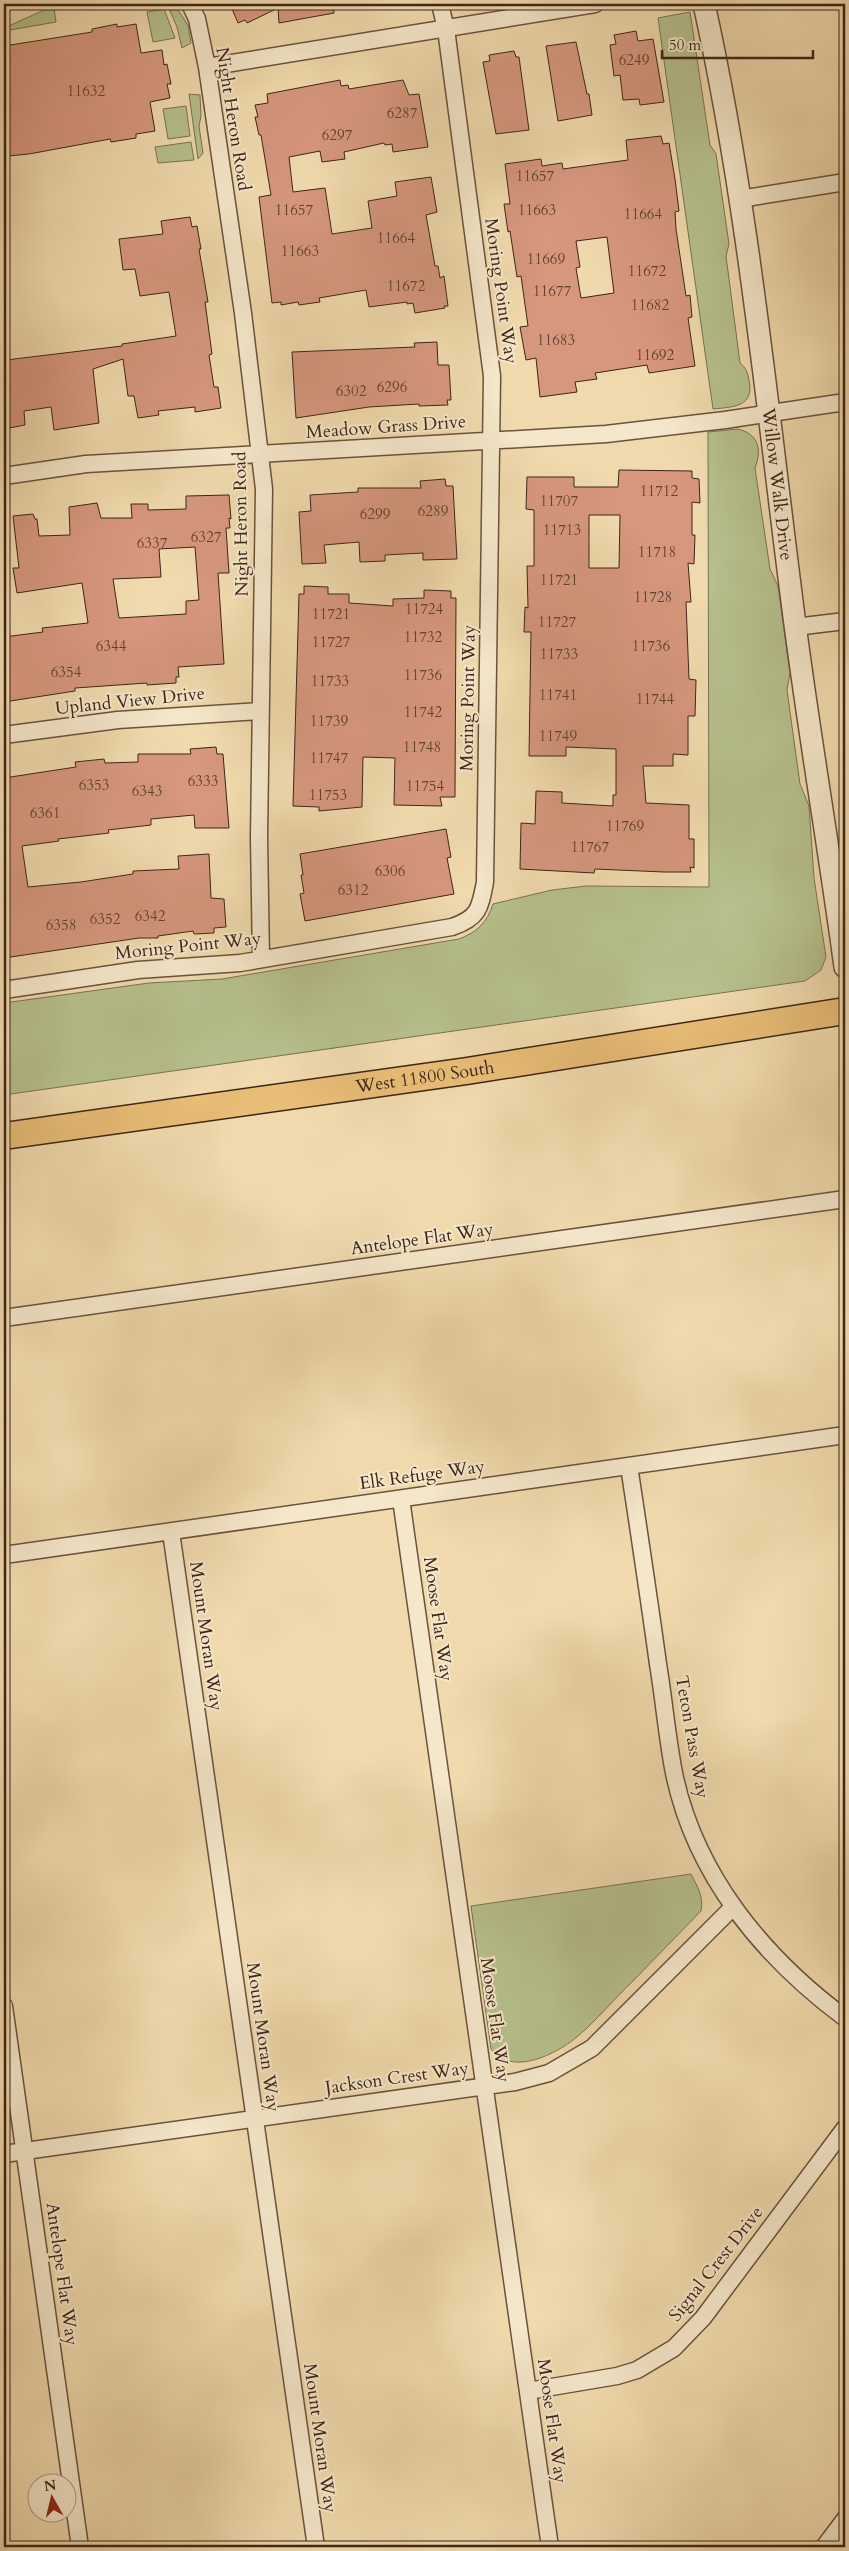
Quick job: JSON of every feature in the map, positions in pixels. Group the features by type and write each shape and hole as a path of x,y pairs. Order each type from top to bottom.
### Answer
{"main road":[{"name":"West 11800 South","path":"4,1136 467,1071 845,1011"}],"street":[{"name":"Night Heron Road","path":"190,4 197,19 207,68 243,313 264,489 260,711 259,934 261,959"},
{"name":"Moring Point Way","path":"4,990 138,970 261,959 452,927 465,923 476,915 479,908 485,872 491,360 446,30 440,4"},
{"path":"207,68 595,4"},
{"name":"Willow Walk Drive","path":"704,4 725,102 740,199 770,414 795,628 845,967"},
{"path":"740,199 845,182"},
{"name":"Meadow Grass Drive","path":"4,476 86,464 606,434 770,414 845,402"},
{"path":"795,628 845,621"},
{"name":"Upland View Drive","path":"4,735 118,720 260,711"},
{"name":"Antelope Flat Way","path":"4,1318 845,1199"},
{"name":"Elk Refuge Way","path":"4,1555 845,1435"},
{"name":"Teton Pass Way","path":"629,1466 674,1773 681,1799 700,1849 733,1907 764,1946 784,1967 845,2018"},
{"name":"Moose Flat Way","path":"401,1498 550,2547"},
{"name":"Mount Moran Way","path":"171,1532 316,2547"},
{"name":"Jackson Crest Way","path":"4,2154 485,2086 532,2078 549,2073 578,2057 604,2036 733,1907"},
{"name":"Antelope Flat Way","path":"4,2006 80,2547"},
{"name":"Signal Crest Drive","path":"528,2391 617,2376 637,2370 674,2348 703,2318 845,2128"},
{"path":"824,2547 845,2519"}],"green space":[{"path":"167,4 174,4 188,25 191,43 182,48 177,27"},
{"path":"51,7 54,8 56,22 4,31 4,28"},
{"path":"164,9 175,38 153,42 147,12"},
{"path":"690,12 710,145 716,154 729,244 726,256 740,363 747,372 750,389 746,401 741,404 713,409 658,18"},
{"path":"189,94 200,95 201,116 199,126 203,153 198,159"},
{"path":"186,106 190,136 168,139 163,109"},
{"path":"191,142 194,160 158,163 155,147"},
{"path":"738,429 745,431 754,439 758,449 755,468 770,569 778,586 790,673 787,690 800,784 809,806 814,878 826,957 821,970 805,981 4,1095 4,1003 149,983 222,979 459,939 481,926 493,904 552,890 586,886 709,887 708,432"},
{"path":"691,1874 701,1896 701,1911 578,2036 558,2050 535,2060 522,2062 510,2061 500,2057 491,2049 471,1906"}],"building":[{"path":"230,4 333,4 334,13 279,23 278,8 247,23 245,20 238,23"},
{"path":"117,24 117,27 136,24 141,53 162,50 164,65 167,64 171,84 167,84 170,98 150,102 155,131 136,134 136,138 111,142 110,139 8,156 4,131 4,46 92,32 92,29"},
{"path":"636,31 638,41 653,39 664,102 640,105 639,99 623,100 620,75 614,76 610,45 616,44 614,35"},
{"path":"576,42 587,94 589,94 592,115 558,121 546,46"},
{"path":"514,51 516,57 519,57 529,130 496,134 483,62 490,61 489,55"},
{"path":"340,80 341,86 348,85 349,89 403,80 409,95 419,94 428,147 393,152 392,144 385,145 384,143 344,152 345,159 322,162 320,151 289,157 293,192 325,188 332,234 372,228 368,201 397,196 395,182 431,177 437,212 426,215 435,266 438,266 440,278 444,276 448,306 444,306 445,308 415,313 413,303 407,304 407,302 369,307 366,290 319,298 320,302 299,305 298,302 281,305 281,302 272,303 259,197 271,195 261,135 259,135 255,117 258,117 255,105 268,103 267,94"},
{"path":"661,136 663,144 669,143 679,211 675,212 676,229 686,296 690,295 692,317 688,318 695,366 649,373 647,365 595,373 597,379 575,382 577,392 540,397 536,358 526,360 520,327 528,326 521,276 517,277 504,204 510,204 505,164 541,159 542,166 562,163 563,169 628,160 626,140","holes":["607,237 614,293 581,298 576,268 580,267 576,241"]},
{"path":"190,217 192,227 197,226 201,249 199,249 208,302 205,302 212,354 209,355 214,387 218,387 221,408 195,412 195,407 158,411 159,415 138,418 134,396 128,396 123,359 93,369 99,423 54,430 51,407 24,411 25,425 4,429 4,387 10,386 6,360 122,346 122,344 176,336 169,292 140,296 135,269 123,270 119,239 163,234 161,221"},
{"path":"437,342 438,365 449,365 451,400 447,400 448,405 419,406 419,404 369,407 296,418 292,352 415,347 414,343"},
{"path":"619,470 692,471 692,478 699,479 700,503 692,502 692,535 695,535 694,564 688,563 691,602 686,602 689,679 696,680 695,716 688,716 688,755 673,754 673,766 643,766 646,803 689,805 689,839 694,839 694,868 690,867 691,872 595,869 594,873 520,869 521,823 535,824 536,791 562,792 562,803 613,806 613,795 616,795 616,749 566,747 566,756 529,756 531,632 524,632 525,607 528,608 527,566 534,566 534,510 526,509 527,477 574,477 574,487 618,487","holes":["589,515 620,515 619,568 589,568"]},
{"path":"445,479 446,486 453,486 457,559 423,560 423,553 385,555 385,561 360,562 359,542 324,545 326,563 302,564 299,512 311,511 310,495 358,492 358,488 421,488 420,481"},
{"path":"229,495 231,519 229,518 230,528 226,528 229,573 218,573 224,664 178,667 179,677 176,677 176,683 75,688 75,691 4,702 4,637 43,632 42,628 88,623 82,583 17,593 13,568 19,568 13,516 33,514 35,519 37,519 39,536 70,535 69,507 97,503 101,518 132,518 131,504 148,504 148,510 186,509 186,496","holes":["195,547 199,600 186,601 186,614 119,618 113,579 161,577 159,549"]},
{"path":"304,586 328,587 328,594 349,594 349,603 393,606 393,599 424,598 424,590 451,591 451,598 456,598 455,797 440,797 442,806 394,805 395,758 363,757 362,807 319,811 319,807 293,806 299,594 304,594"},
{"path":"216,747 217,754 223,754 229,828 195,828 194,815 151,819 151,825 108,830 109,833 58,839 59,841 22,846 28,887 81,882 133,874 133,871 179,869 178,856 209,854 211,898 224,899 226,927 214,928 214,933 194,934 193,931 158,936 158,938 139,938 4,958 4,778 76,767 75,762 104,759 105,763 138,762 138,754 191,754 190,749"},
{"path":"446,829 451,857 447,858 454,894 305,921 300,894 304,893 300,854"}]}
